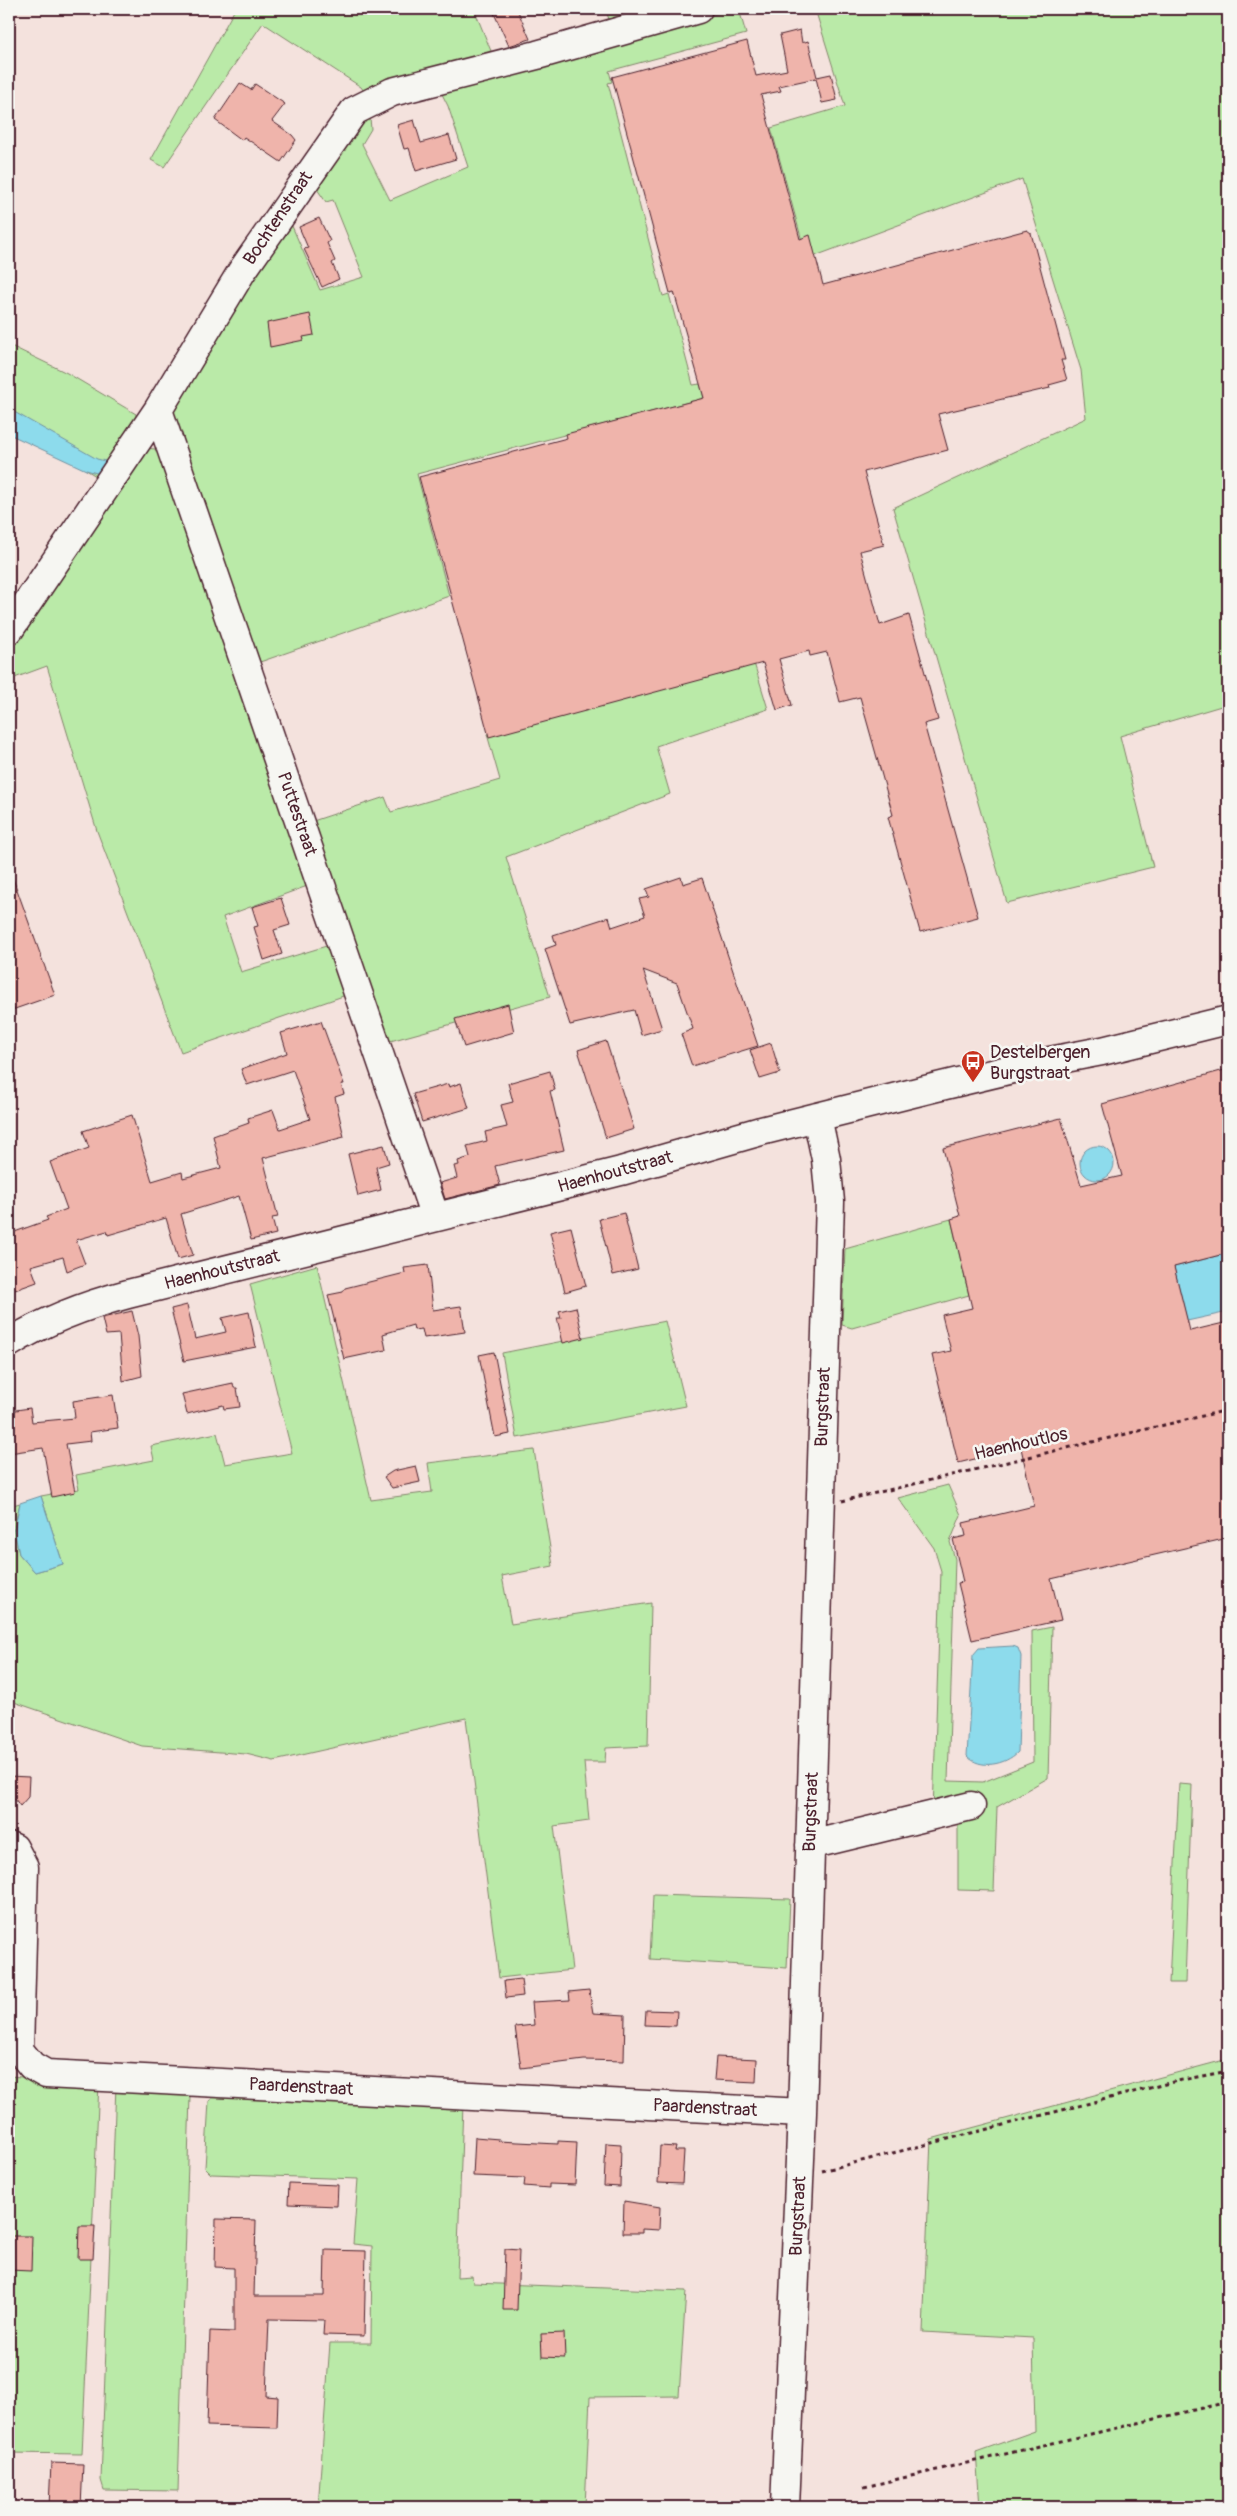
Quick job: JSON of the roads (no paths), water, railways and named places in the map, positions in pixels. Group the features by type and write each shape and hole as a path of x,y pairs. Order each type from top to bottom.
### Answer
{"street":[{"name":"Bochtenstraat","path":"9,630 158,410 242,271 354,110 392,92 537,55 698,9"},
{"name":"Puttestraat","path":"158,410 435,1217"},
{"name":"Haenhoutstraat","path":"9,1343 47,1321 95,1303 630,1168 817,1117 1028,1065 1102,1051 1228,1020"},
{"name":"Burgstraat","path":"785,2507 800,2177 830,1202 826,1159 817,1117"},
{"path":"810,1845 971,1806"},
{"name":"Paardenstraat","path":"9,1846 14,1848 24,1867 20,2050 32,2066 46,2074 802,2114"}],"water":[{"path":"9,409 97,459 109,462 107,476 86,470 9,434"},
{"path":"1097,1146 1109,1151 1114,1163 1109,1175 1097,1180 1085,1175 1080,1163 1085,1151"},
{"path":"1228,1253 1228,1312 1187,1321 1174,1267"},
{"path":"41,1496 63,1564 35,1572 19,1554 14,1530 20,1503"},
{"path":"1013,1646 1018,1648 1021,1656 1018,1752 1000,1763 979,1763 967,1756 973,1655 979,1648"}],"place":[{"name":"Destelbergen Burgstraat","path":"973,1083"}]}
